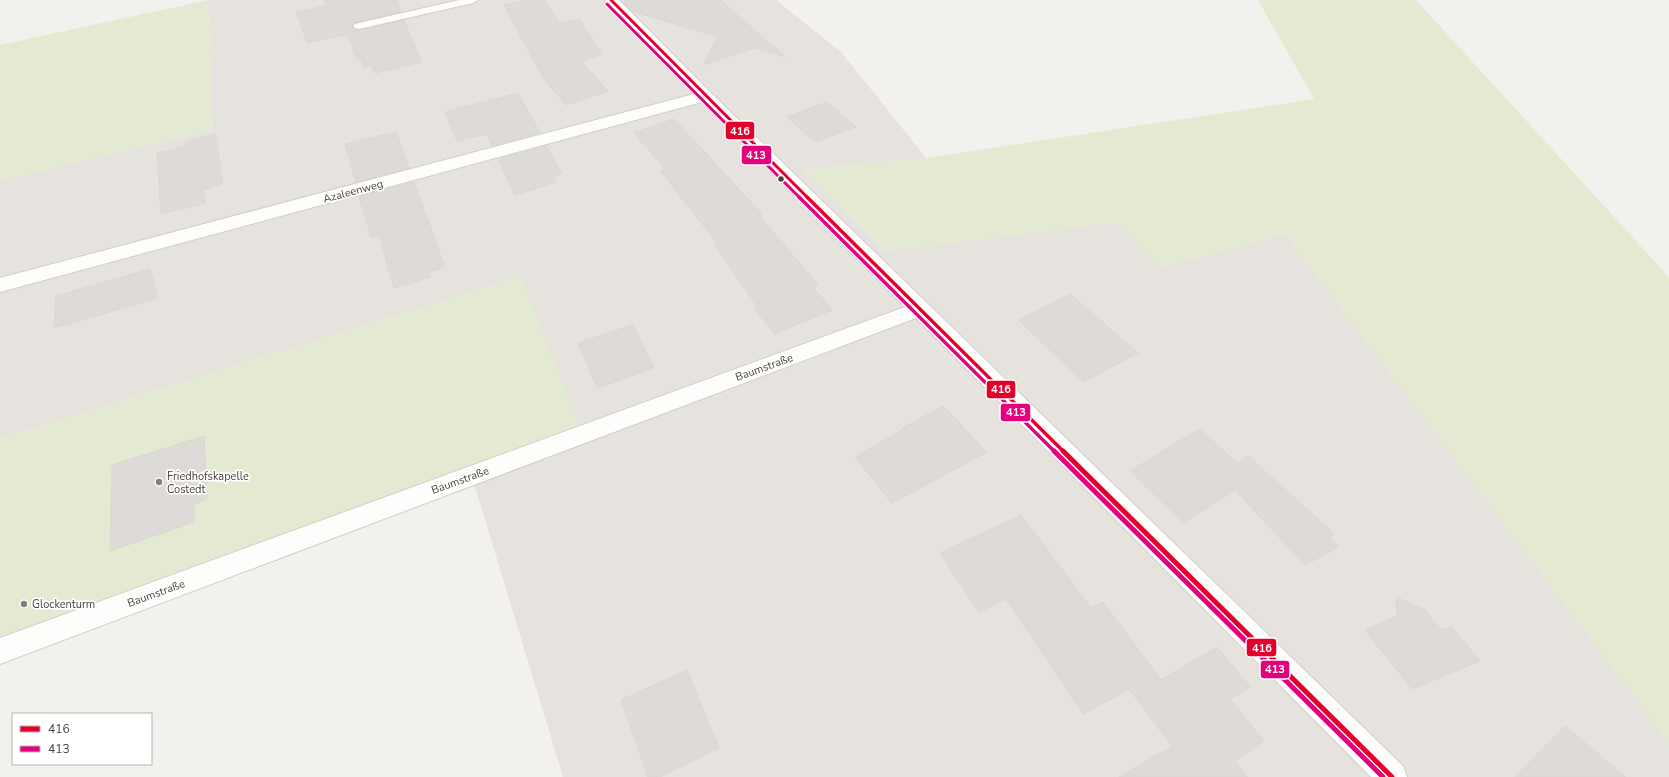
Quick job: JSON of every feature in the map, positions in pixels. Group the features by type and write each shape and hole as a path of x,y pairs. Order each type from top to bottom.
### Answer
{"street":[{"path":"611,0 705,96 1392,777"},
{"name":"Azaleenweg","path":"0,285 705,96"},
{"name":"Baumstraße","path":"0,651 920,309"}],"lane":[{"path":"359,26 473,0"}],"shaded area":[{"path":"208,0 776,0 841,52 926,158 802,170 886,251 1118,222 1158,267 1285,234 1669,742 1669,777 563,777 473,480 521,277 0,439 0,180 213,130"}],"green space":[{"path":"208,0 213,130 0,180 0,45"},
{"path":"1258,0 1416,0 1669,277 1669,742 1285,234 1157,267 1118,222 887,251 802,170 926,158 1314,99"},
{"path":"521,277 585,441 0,648 0,439"}],"building":[{"path":"325,0 396,0 401,12 355,23 352,26 359,30 404,20 421,62 375,73 372,65 364,67 361,59 357,60 348,34 307,43 296,12 326,6"},
{"path":"527,0 545,0 559,23 579,19 602,54 581,61 608,91 566,105 543,78 504,5"},
{"path":"624,0 720,0 786,57 755,48 703,65 718,37 632,11 624,3"},
{"path":"518,93 540,133 492,146 487,134 457,141 445,112"},
{"path":"827,102 856,127 815,142 787,117"},
{"path":"674,119 762,214 759,215 818,285 814,288 832,310 774,334 754,307 757,306 714,244 717,243 660,170 665,169 634,133"},
{"path":"396,132 409,168 356,182 345,144"},
{"path":"215,134 223,183 203,190 205,203 161,214 157,153 185,147 185,142"},
{"path":"546,146 562,174 553,176 557,182 515,195 498,159"},
{"path":"414,182 445,267 429,272 430,277 394,288 379,235 371,237 359,196"},
{"path":"150,269 158,298 54,328 56,296"},
{"path":"1070,294 1138,353 1084,382 1018,320"},
{"path":"633,325 654,368 597,388 578,343"},
{"path":"943,406 987,452 892,503 855,457"},
{"path":"1199,429 1238,463 1248,456 1335,534 1329,537 1339,547 1305,565 1235,490 1184,523 1130,471"},
{"name":"Friedhofskapelle Costedt","path":"204,436 207,499 194,504 194,522 110,551 112,465"},
{"path":"1021,515 1091,608 1103,602 1161,680 1217,647 1250,687 1230,699 1264,741 1235,761 1248,777 1119,777 1172,746 1129,689 1083,714 1006,599 979,612 940,553"},
{"path":"1396,597 1425,610 1441,630 1452,627 1480,661 1412,689 1365,630 1397,616"},
{"path":"687,670 719,748 660,777 648,777 621,700"},
{"path":"1565,726 1626,777 1515,777"}],"transit line":[{"name":"416","path":"611,0 705,96 1392,777"},
{"name":"413","path":"607,4 701,100 1383,777"}],"place":[{"name":"Friedhofskapelle Costedt","path":"159,482"},
{"name":"Glockenturm","path":"24,604"}]}
